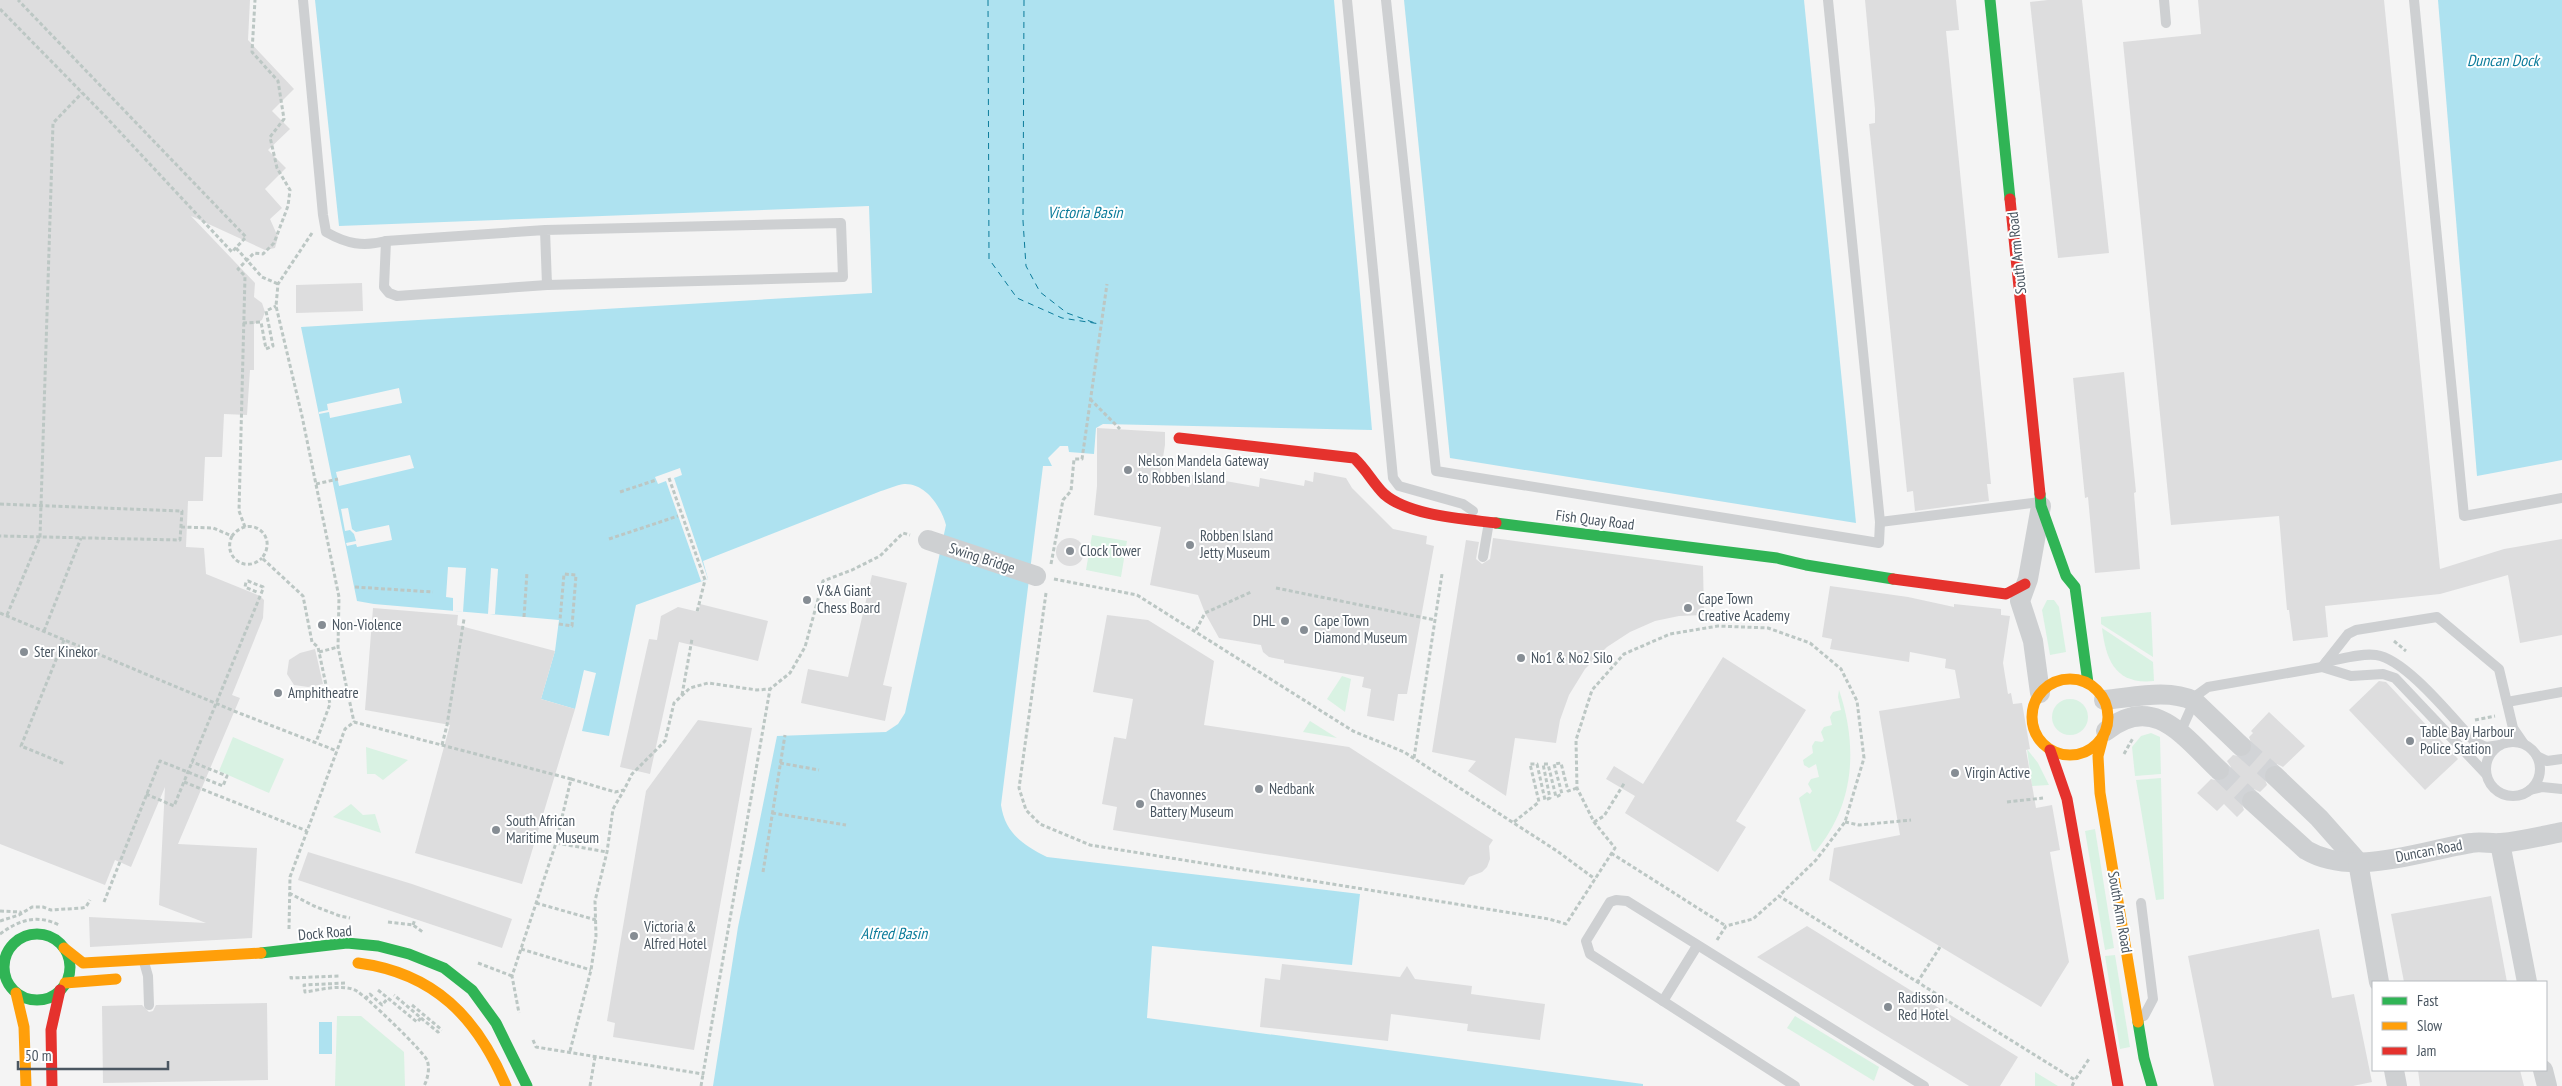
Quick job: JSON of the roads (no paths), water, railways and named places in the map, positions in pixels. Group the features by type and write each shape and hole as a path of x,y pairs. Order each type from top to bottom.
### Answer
{"street":[{"name":"South Arm Road","path":"1990,0 2041,504 2066,576 2075,587 2088,683"},
{"name":"Fish Quay Road","path":"1179,438 1354,458 1365,467 1375,485 1391,500 1414,509 1489,522 1777,558 1806,565 1965,590 2006,594 2019,589 2026,582"},
{"name":"South Arm Road","path":"2040,693 2034,641 2020,602 2026,582 2041,504"},
{"name":"Swing Bridge","path":"928,540 1042,577"},
{"path":"2026,582 2034,572 2046,569 2066,576"},
{"path":"2104,734 2108,713 2104,700 2088,683 2080,680 2063,679 2054,682 2040,693 2034,702 2032,724 2042,743 2050,750 2062,754 2075,755 2094,746 2104,734 2125,719 2151,716 2163,719 2219,770"},
{"path":"2104,700 2175,695 2194,701 2241,746"},
{"name":"South Arm Road","path":"2104,734 2098,756 2100,793 2139,1027 2152,1086"},
{"path":"2050,750 2067,799 2110,1055 2118,1086"},
{"path":"2275,776 2320,818 2358,862 2379,981"},
{"name":"Duncan Road","path":"2252,801 2297,842 2316,856 2340,862 2358,862 2474,842 2500,843 2562,832"},
{"path":"2500,843 2527,981"},
{"path":"0,946 15,942 27,935 40,934 53,938 64,948 70,966 62,987 51,1030 52,1086"},
{"path":"15,942 6,955 4,963 9,987 24,1027 26,1086"},
{"name":"Dock Road","path":"64,948 83,962 290,951 347,943 378,946 410,954 444,968 472,990 496,1023 527,1086"},
{"name":"Dock Road","path":"347,962 385,967 406,974 430,986 456,1006 487,1048 506,1086"},
{"path":"9,987 27,998 38,999 50,996 62,987 143,977"},
{"path":"2394,1071 2397,1086"},
{"path":"2543,1071 2546,1086"}],"lane":[{"path":"303,0 323,215 326,232 342,241 370,245 386,241 545,230 841,223 843,277 547,285 397,296 389,293 384,287 386,241"},
{"path":"1347,0 1393,478 1399,486 1463,504 1489,522 1483,557"},
{"path":"1386,0 1436,471 1878,543 1880,522 1828,0"},
{"path":"2164,0 2166,23"},
{"path":"2414,0 2464,516 2562,498"},
{"path":"545,230 547,285"},
{"path":"1880,522 2041,504"},
{"path":"2324,664 2348,634 2356,630 2437,616 2499,669 2516,734 2524,744 2537,756 2547,761 2562,758"},
{"path":"2180,733 2194,701 2208,687 2370,654 2387,658 2408,672 2475,742 2486,747 2516,742 2524,744"},
{"path":"2324,664 2352,676 2383,674 2395,678 2486,774 2489,783 2503,795 2522,794 2542,787 2562,789"},
{"path":"2507,702 2562,692"},
{"path":"2486,774 2488,757 2500,745"},
{"path":"2530,790 2539,774 2537,756"},
{"path":"1794,1086 1590,954 1586,940 1610,902 1622,900 1924,1086"},
{"path":"2139,1027 2153,999 2141,903"},
{"path":"1663,1001 1697,946"},
{"path":"137,960 145,963 143,977 149,1005"}],"water":[{"name":"Victoria Basin","path":"315,0 1334,0 1372,430 1103,424 1096,428 1094,454 1069,452 1068,446 1060,446 1048,458 1052,466 1043,466 1001,805 1003,815 1016,837 1030,848 1047,857 1360,894 1352,965 1152,946 1147,1018 1643,1084 1643,1086 713,1086 738,927 777,736 886,732 898,724 905,713 946,525 944,518 926,492 919,487 904,484 881,491 703,561 708,579 636,605 609,736 582,731 596,673 584,670 575,709 541,699 555,651 559,620 357,601 301,327 872,293 869,206 339,226"},
{"path":"1404,0 1804,0 1856,523 1450,458"},
{"name":"Duncan Dock","path":"2438,0 2562,0 2562,460 2477,476"},
{"path":"319,1022 332,1022 332,1054 319,1054"}],"tunnel":[{"path":"2241,746 2275,776"},
{"path":"2219,770 2252,801"}],"place":[{"name":"Nelson Mandela Gateway to Robben Island","path":"1128,470"},
{"name":"Robben Island Jetty Museum","path":"1190,545"},
{"name":"Clock Tower","path":"1070,551"},
{"name":"V&A Giant Chess Board","path":"807,600"},
{"name":"Cape Town Creative Academy","path":"1688,608"},
{"name":"DHL","path":"1285,621"},
{"name":"Non-Violence","path":"322,625"},
{"name":"Cape Town Diamond Museum","path":"1304,630"},
{"name":"Ster Kinekor","path":"24,652"},
{"name":"No1 & No2 Silo","path":"1521,658"},
{"name":"Amphitheatre","path":"278,693"},
{"name":"Table Bay Harbour Police Station","path":"2410,741"},
{"name":"Virgin Active","path":"1955,773"},
{"name":"Nedbank","path":"1259,789"},
{"name":"Chavonnes Battery Museum","path":"1140,804"},
{"name":"South African Maritime Museum","path":"496,830"},
{"name":"Victoria & Alfred Hotel","path":"634,936"},
{"name":"Radisson Red Hotel","path":"1888,1007"}],"water label":[{"name":"Alfred Basin","path":"894,933"}]}
